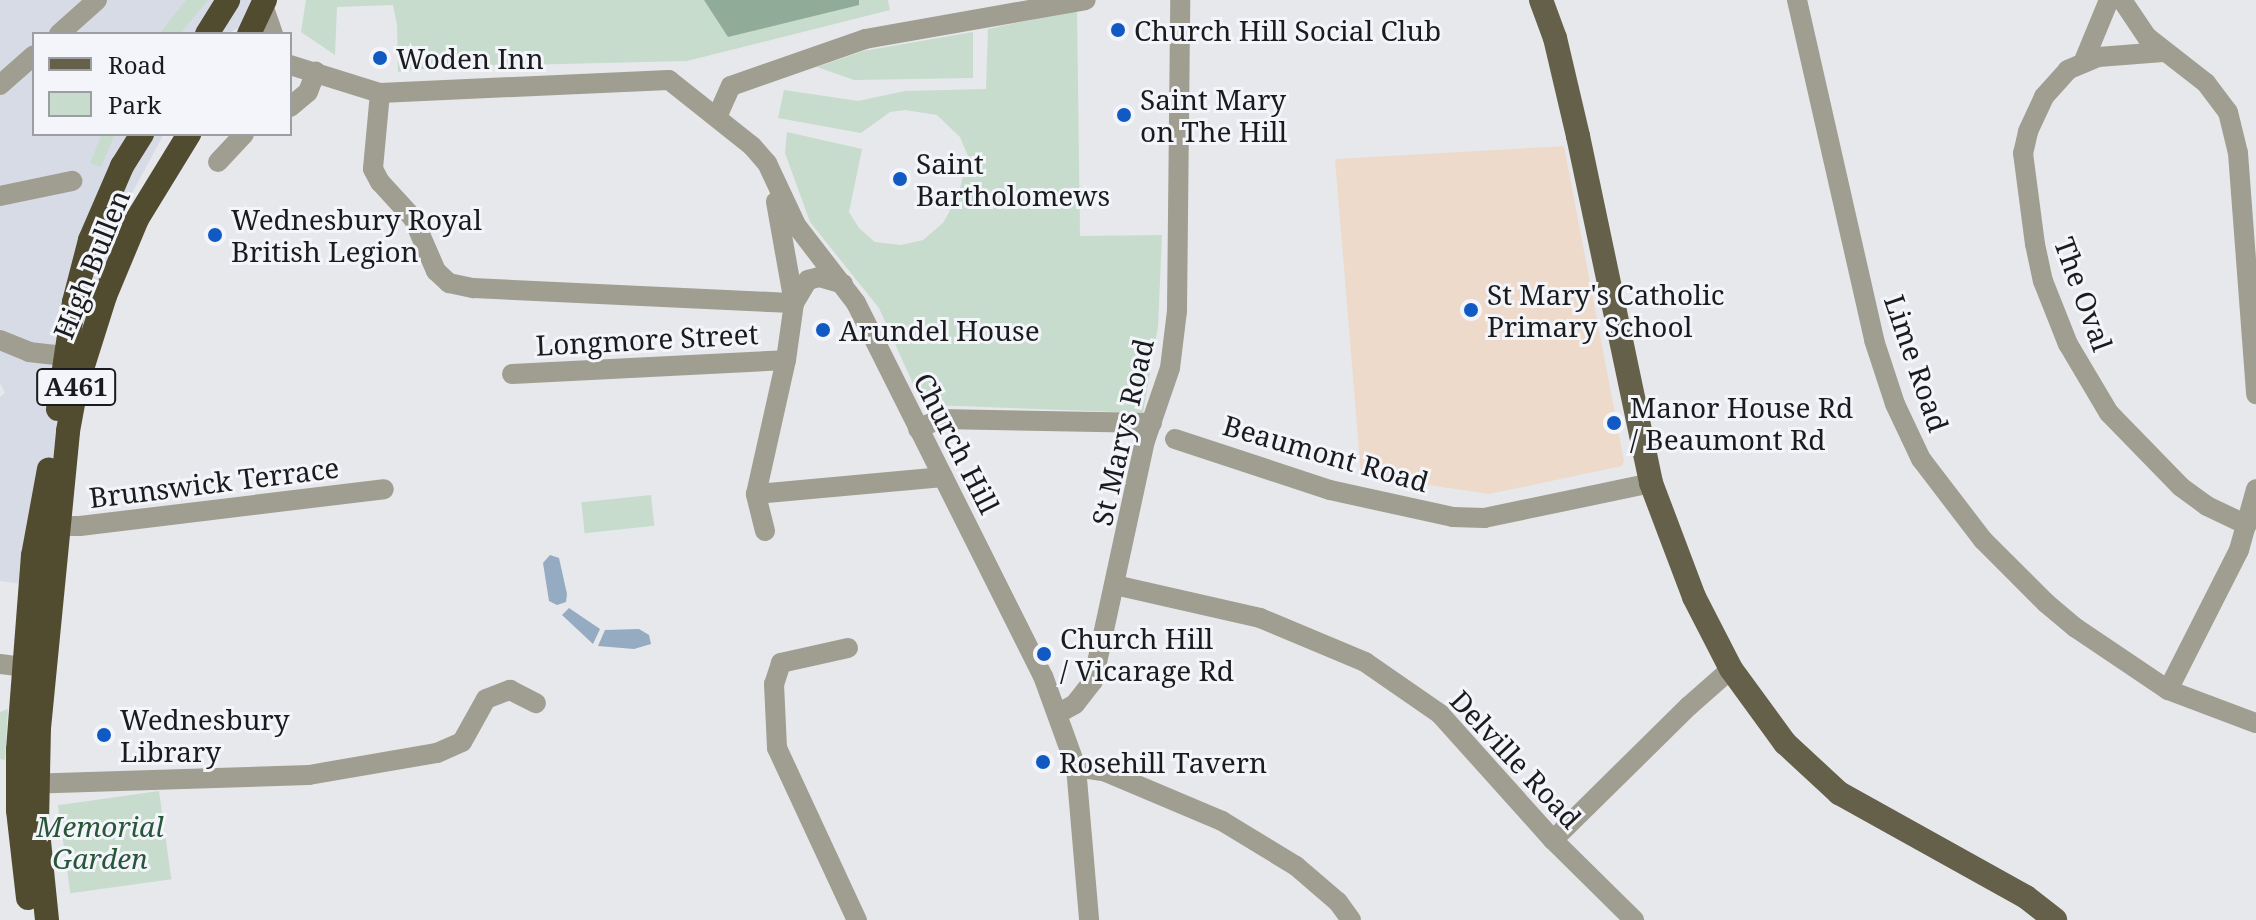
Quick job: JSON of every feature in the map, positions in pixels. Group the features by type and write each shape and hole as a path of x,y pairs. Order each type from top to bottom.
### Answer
{"highway":[{"path":"208,32 228,0"},
{"path":"252,32 264,2"},
{"name":"High Bullen","path":"27,784 22,665 41,588 64,357 90,240 122,166 141,136"},
{"name":"High Bullen","path":"49,526 76,388 105,296 137,219 188,136"},
{"path":"27,784 23,864 31,920"},
{"path":"27,784 47,920"}],"main road":[{"path":"1541,0 1555,38 1578,136 1651,483 1694,597 1731,669 1785,743 1839,793 2026,897 2052,919"}],"street":[{"path":"61,32 97,0"},
{"path":"717,117 731,86 865,39 1002,8 1086,0"},
{"name":"St Marys Road","path":"1059,713 1075,704 1093,681 1152,423 1170,368 1177,311 1180,0"},
{"name":"Lime Road","path":"1797,0 1874,340 1895,404 1921,459 1983,540 2046,603 2103,649 2168,690 2256,723"},
{"path":"2083,63 2109,0"},
{"path":"2122,0 2139,27 2163,52 2220,97 2234,133 2256,394"},
{"name":"The Oval","path":"2163,52 2117,53 2083,63 2068,70 2044,97 2028,132 2023,153 2043,281 2068,344 2109,413 2181,487 2207,506 2247,525"},
{"name":"Church Hill","path":"292,55 316,71"},
{"path":"0,85 32,57"},
{"name":"Church Hill","path":"292,65 380,93 669,80 717,117 767,163 796,225 856,303 1059,713 1076,767 1089,920"},
{"path":"292,105 308,92 316,71"},
{"path":"380,93 373,169 380,182 413,218 436,271 449,283 473,288 794,303"},
{"path":"218,162 242,136"},
{"path":"765,531 756,494 786,360 794,303 767,163"},
{"path":"0,196 72,181"},
{"path":"0,340 20,350 73,357 107,266 127,243"},
{"path":"794,303 808,280 819,277 843,284"},
{"name":"Longmore Street","path":"512,374 786,360"},
{"path":"918,429 939,419 1152,423"},
{"name":"Beaumont Road","path":"1175,439 1330,490 1453,517 1484,518 1651,483"},
{"path":"756,494 943,477"},
{"name":"Brunswick Terrace","path":"49,526 384,489"},
{"path":"2168,690 2226,579 2247,525 2256,489"},
{"name":"Delville Road","path":"1115,585 1260,618 1365,662 1440,714 1553,840 1634,920"},
{"path":"848,648 781,663 774,684 777,748 857,920"},
{"path":"1553,840 1689,706 1731,669"},
{"path":"27,784 309,775 437,753 462,742 486,699 510,690 536,703"},
{"path":"1076,767 1106,772 1235,828 1296,866 1338,902 1351,920"}],"shaded area":[{"path":"0,0 252,0 238,28 231,32 32,32 32,136 163,136 114,226 31,585 0,581 0,397 5,393 0,383"},
{"name":"St Mary's Catholic Primary School","path":"1564,146 1624,461 1622,466 1489,494 1361,475 1335,159"}],"green space":[{"path":"186,0 208,0 182,32 161,32"},
{"path":"306,0 888,0 890,10 687,61 441,67 398,72 397,25 393,5 337,7 335,55 301,32"},
{"path":"704,0 859,0 859,5 728,37"},
{"path":"1077,10 1080,236 1162,235 1158,327 1143,413 931,405 922,401 879,308 810,222 785,153 787,132 862,149 849,212 859,228 875,242 901,245 923,240 943,223 958,196 968,156 960,137 937,115 905,110 890,112 861,133 778,118 784,90 858,101 905,91 986,89 988,29"},
{"path":"973,32 973,78 854,80 817,67 863,51"},
{"path":"101,136 114,136 101,167 90,163"},
{"path":"651,495 654,526 585,533 581,502"},
{"path":"8,709 5,760 0,759 0,712"},
{"name":"Memorial Garden","path":"159,791 171,879 70,893 58,805"}],"water":[{"path":"550,555 559,558 567,594 566,602 557,605 549,601 543,563"},
{"path":"569,608 600,629 593,644 562,615"},
{"path":"639,629 649,635 651,644 634,649 598,646 605,630"}],"place":[{"name":"Church Hill Social Club","path":"1118,30"},
{"name":"Woden Inn","path":"380,58"},
{"name":"Saint Mary on The Hill","path":"1124,115"},
{"name":"Saint Bartholomews","path":"900,179"},
{"name":"Wednesbury Royal British Legion","path":"215,235"},
{"name":"St Mary's Catholic Primary School","path":"1471,310"},
{"name":"Arundel House","path":"823,330"},
{"name":"Manor House Rd / Beaumont Rd","path":"1614,423"},
{"name":"Church Hill / Vicarage Rd","path":"1044,654"},
{"name":"Wednesbury Library","path":"104,735"},
{"name":"Rosehill Tavern","path":"1043,762"}]}
